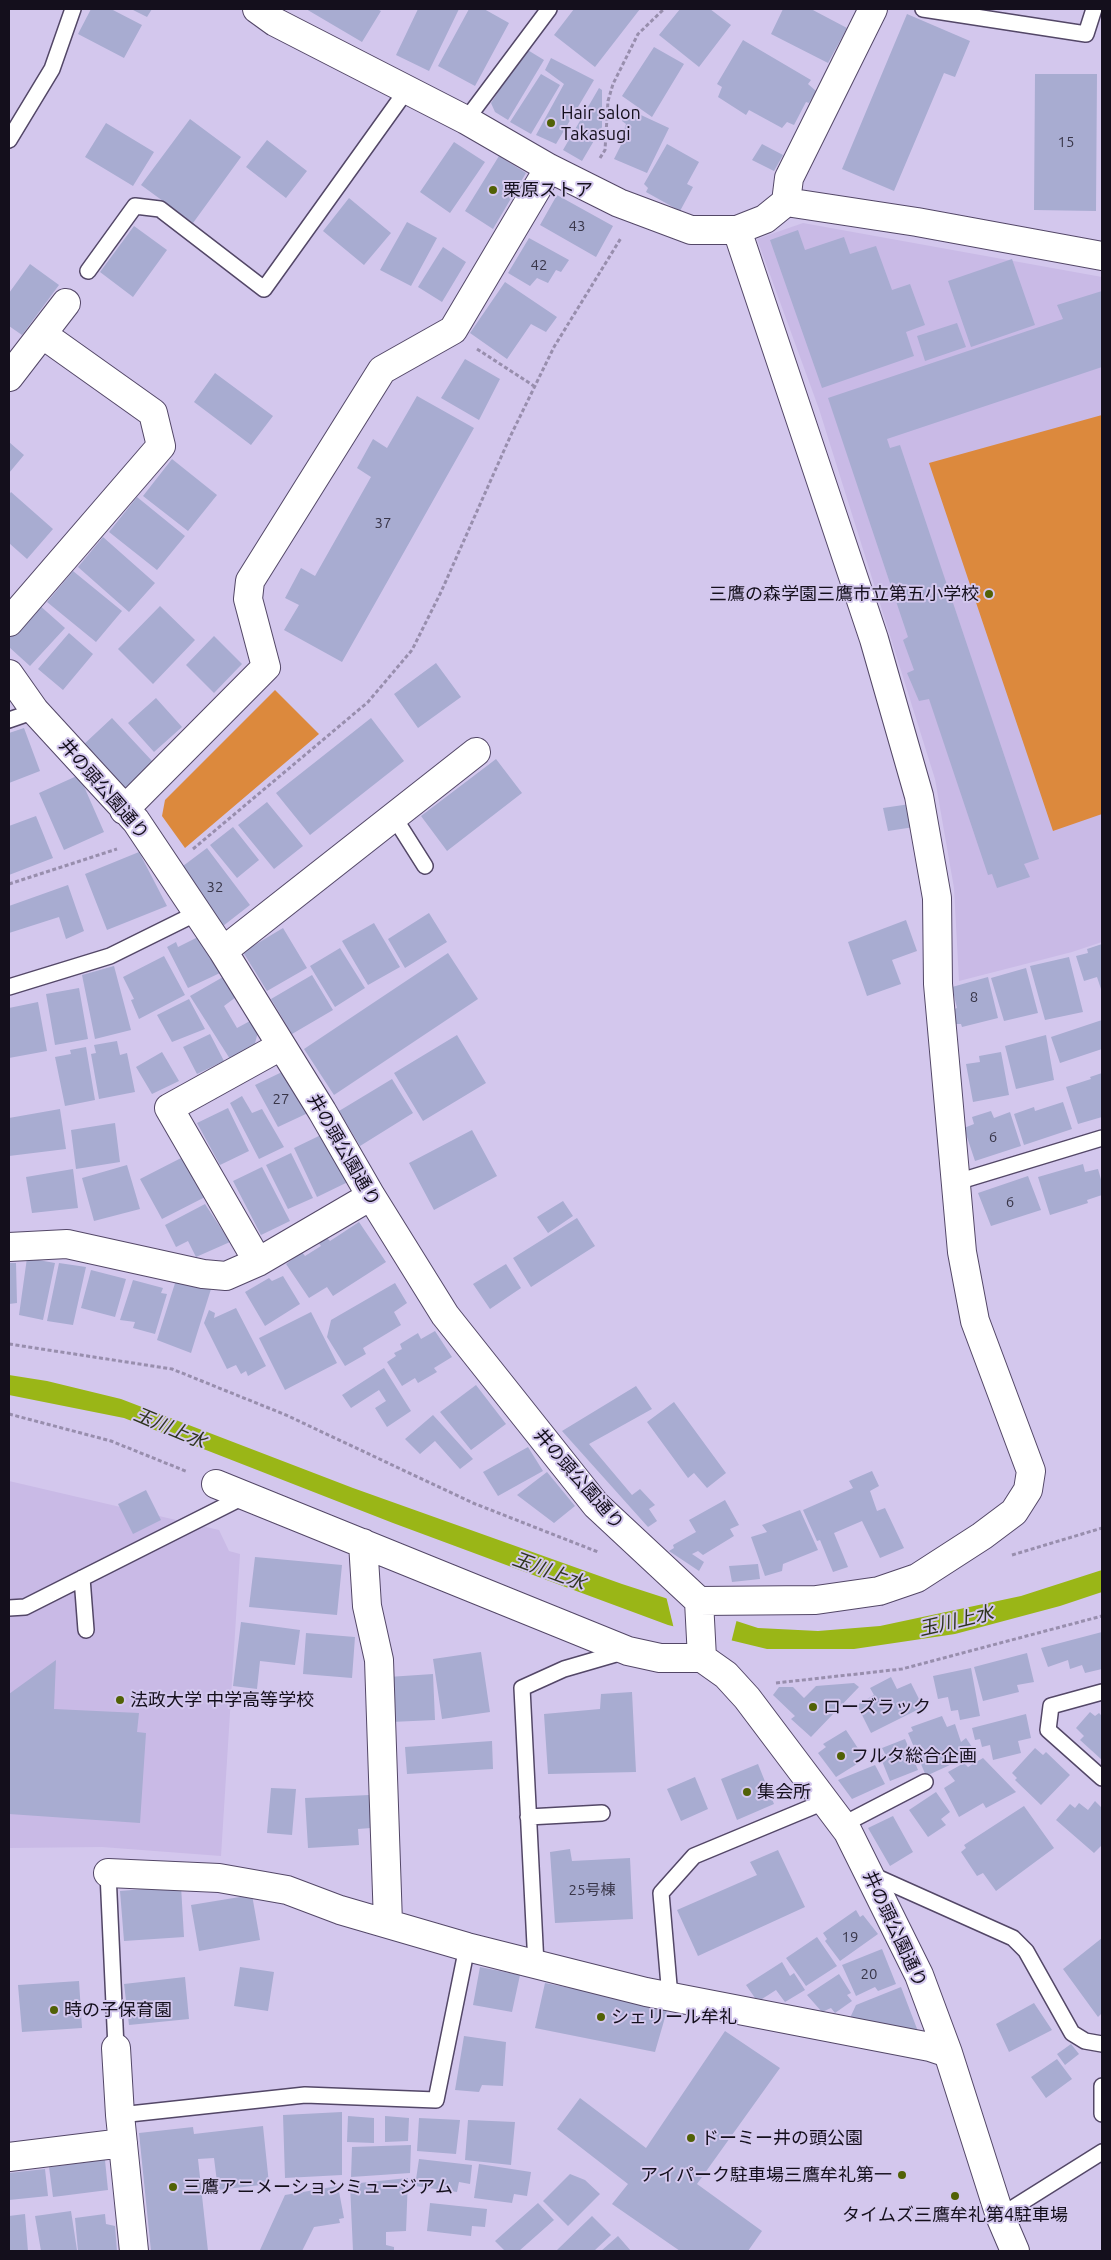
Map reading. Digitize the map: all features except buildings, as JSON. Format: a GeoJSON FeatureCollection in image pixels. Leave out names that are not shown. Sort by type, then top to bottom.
{"type":"FeatureCollection","features":[{"type":"Feature","properties":{"kind":"street"},"geometry":{"type":"LineString","coordinates":[[786,202],[788,178],[873,9]]}},
{"type":"Feature","properties":{"kind":"street"},"geometry":{"type":"LineString","coordinates":[[272,13],[406,91],[466,120],[549,168],[637,212],[691,230],[737,230],[765,218],[786,202],[917,222],[1102,256]]}},
{"type":"Feature","properties":{"kind":"street"},"geometry":{"type":"LineString","coordinates":[[124,810],[266,666],[248,599],[250,581],[382,370],[453,330],[549,168]]}},
{"type":"Feature","properties":{"kind":"street"},"geometry":{"type":"LineString","coordinates":[[216,1484],[628,1651],[660,1658],[702,1653],[700,1604],[816,1600],[880,1591],[916,1578],[982,1536],[1014,1512],[1028,1490],[1031,1471],[975,1321],[962,1252],[938,984],[937,898],[919,796],[874,640],[737,230]]}},
{"type":"Feature","properties":{"kind":"street"},"geometry":{"type":"LineString","coordinates":[[9,377],[66,303]]}},
{"type":"Feature","properties":{"kind":"street"},"geometry":{"type":"LineString","coordinates":[[9,622],[161,446],[153,412],[42,334]]}},
{"type":"Feature","properties":{"kind":"street","name":"井の頭公園通り"},"geometry":{"type":"LineString","coordinates":[[9,674],[35,711],[136,821],[223,951],[322,1111],[370,1196],[445,1315],[482,1364],[596,1504],[700,1604]]}},
{"type":"Feature","properties":{"kind":"street"},"geometry":{"type":"LineString","coordinates":[[223,951],[476,752]]}},
{"type":"Feature","properties":{"kind":"street"},"geometry":{"type":"LineString","coordinates":[[258,1262],[169,1108],[281,1046]]}},
{"type":"Feature","properties":{"kind":"street"},"geometry":{"type":"LineString","coordinates":[[9,1247],[67,1244],[203,1274],[226,1276],[258,1262],[370,1196]]}},
{"type":"Feature","properties":{"kind":"street"},"geometry":{"type":"LineString","coordinates":[[363,1543],[368,1606],[379,1660],[388,1923]]}},
{"type":"Feature","properties":{"kind":"street","name":"井の頭公園通り"},"geometry":{"type":"LineString","coordinates":[[702,1653],[737,1687],[842,1825],[869,1874],[919,1975],[948,2053],[1000,2216],[1015,2251]]}},
{"type":"Feature","properties":{"kind":"street"},"geometry":{"type":"LineString","coordinates":[[108,1873],[219,1878],[287,1890],[340,1910],[536,1965],[670,1997],[930,2047],[948,2053]]}},
{"type":"Feature","properties":{"kind":"street"},"geometry":{"type":"LineString","coordinates":[[116,2048],[120,2115],[134,2251]]}},
{"type":"Feature","properties":{"kind":"street"},"geometry":{"type":"LineString","coordinates":[[9,2157],[123,2143]]}},
{"type":"Feature","properties":{"kind":"lane"},"geometry":{"type":"LineString","coordinates":[[9,140],[52,70],[73,9]]}},
{"type":"Feature","properties":{"kind":"lane"},"geometry":{"type":"LineString","coordinates":[[466,120],[549,9]]}},
{"type":"Feature","properties":{"kind":"lane"},"geometry":{"type":"LineString","coordinates":[[923,9],[1086,34],[1094,9]]}},
{"type":"Feature","properties":{"kind":"lane"},"geometry":{"type":"LineString","coordinates":[[88,271],[135,206],[160,209],[264,289],[406,91]]}},
{"type":"Feature","properties":{"kind":"lane"},"geometry":{"type":"LineString","coordinates":[[9,720],[35,711]]}},
{"type":"Feature","properties":{"kind":"lane"},"geometry":{"type":"LineString","coordinates":[[394,817],[425,866]]}},
{"type":"Feature","properties":{"kind":"lane"},"geometry":{"type":"LineString","coordinates":[[9,988],[110,956],[197,913]]}},
{"type":"Feature","properties":{"kind":"lane"},"geometry":{"type":"LineString","coordinates":[[957,1182],[1102,1138]]}},
{"type":"Feature","properties":{"kind":"lane"},"geometry":{"type":"LineString","coordinates":[[9,1608],[25,1607],[245,1496]]}},
{"type":"Feature","properties":{"kind":"lane"},"geometry":{"type":"LineString","coordinates":[[82,1578],[86,1630]]}},
{"type":"Feature","properties":{"kind":"lane"},"geometry":{"type":"LineString","coordinates":[[536,1965],[522,1688],[564,1669],[628,1651]]}},
{"type":"Feature","properties":{"kind":"lane"},"geometry":{"type":"LineString","coordinates":[[1102,1692],[1051,1706],[1048,1730],[1102,1778]]}},
{"type":"Feature","properties":{"kind":"lane"},"geometry":{"type":"LineString","coordinates":[[842,1825],[925,1782]]}},
{"type":"Feature","properties":{"kind":"lane"},"geometry":{"type":"LineString","coordinates":[[670,1997],[661,1893],[694,1856],[824,1802]]}},
{"type":"Feature","properties":{"kind":"lane"},"geometry":{"type":"LineString","coordinates":[[528,1817],[602,1813]]}},
{"type":"Feature","properties":{"kind":"lane"},"geometry":{"type":"LineString","coordinates":[[108,1873],[116,2048]]}},
{"type":"Feature","properties":{"kind":"lane"},"geometry":{"type":"LineString","coordinates":[[869,1874],[1013,1938],[1026,1951],[1072,2033],[1085,2041],[1102,2044]]}},
{"type":"Feature","properties":{"kind":"lane"},"geometry":{"type":"LineString","coordinates":[[120,2115],[305,2095],[436,2100],[467,1947]]}},
{"type":"Feature","properties":{"kind":"lane"},"geometry":{"type":"LineString","coordinates":[[1102,2086],[1102,2114]]}},
{"type":"Feature","properties":{"kind":"lane"},"geometry":{"type":"LineString","coordinates":[[1000,2216],[1102,2152]]}},
{"type":"Feature","properties":{"kind":"path"},"geometry":{"type":"LineString","coordinates":[[586,185],[605,150],[608,100],[613,84],[638,34],[664,9]]}},
{"type":"Feature","properties":{"kind":"path"},"geometry":{"type":"LineString","coordinates":[[189,853],[368,702],[412,650],[441,592],[534,386],[554,347],[637,212]]}},
{"type":"Feature","properties":{"kind":"path"},"geometry":{"type":"LineString","coordinates":[[471,344],[534,386]]}},
{"type":"Feature","properties":{"kind":"path"},"geometry":{"type":"LineString","coordinates":[[9,884],[134,843],[146,837]]}},
{"type":"Feature","properties":{"kind":"path"},"geometry":{"type":"LineString","coordinates":[[9,1344],[172,1369],[286,1415],[473,1503],[603,1554]]}},
{"type":"Feature","properties":{"kind":"path"},"geometry":{"type":"LineString","coordinates":[[9,1414],[111,1440],[216,1484]]}},
{"type":"Feature","properties":{"kind":"path"},"geometry":{"type":"LineString","coordinates":[[737,1687],[902,1669],[1102,1616]]}},
{"type":"Feature","properties":{"kind":"shaded area","name":"三鷹の森学園三鷹市立第五小学校"},"geometry":{"type":"Polygon","coordinates":[[[803,223],[1102,277],[1102,942],[1072,952],[959,981],[954,888],[935,779],[819,409],[757,239],[803,223]]]}},
{"type":"Feature","properties":{"kind":"shaded area"},"geometry":{"type":"Polygon","coordinates":[[[1102,415],[1102,814],[1053,831],[929,463],[1102,415]]]}},
{"type":"Feature","properties":{"kind":"shaded area"},"geometry":{"type":"Polygon","coordinates":[[[275,690],[319,734],[185,848],[162,816],[165,800],[275,690]]]}},
{"type":"Feature","properties":{"kind":"shaded area","name":"法政大学 中学高等学校"},"geometry":{"type":"Polygon","coordinates":[[[9,1481],[219,1530],[229,1551],[240,1554],[221,1856],[102,1847],[9,1848],[9,1481]]]}},
{"type":"Feature","properties":{"kind":"water","name":"玉川上水"},"geometry":{"type":"Polygon","coordinates":[[[9,1375],[47,1381],[121,1399],[353,1488],[622,1584],[758,1628],[818,1631],[880,1626],[1021,1596],[1102,1570],[1102,1592],[1060,1606],[955,1634],[854,1649],[767,1649],[668,1625],[393,1523],[124,1418],[9,1395],[9,1375]]]}},
{"type":"Feature","properties":{"kind":"pier"},"geometry":{"type":"Polygon","coordinates":[[[666,1596],[737,1619],[731,1643],[674,1629],[666,1596]]]}},
{"type":"Feature","properties":{"kind":"place","name":"Hair salon Takasugi"},"geometry":{"type":"Point","coordinates":[551,123]}},
{"type":"Feature","properties":{"kind":"place","name":"栗原ストア"},"geometry":{"type":"Point","coordinates":[493,190]}},
{"type":"Feature","properties":{"kind":"place","name":"三鷹の森学園三鷹市立第五小学校"},"geometry":{"type":"Point","coordinates":[989,594]}},
{"type":"Feature","properties":{"kind":"place","name":"法政大学 中学高等学校"},"geometry":{"type":"Point","coordinates":[120,1700]}},
{"type":"Feature","properties":{"kind":"place","name":"ローズラック"},"geometry":{"type":"Point","coordinates":[813,1707]}},
{"type":"Feature","properties":{"kind":"place","name":"フルタ総合企画"},"geometry":{"type":"Point","coordinates":[841,1756]}},
{"type":"Feature","properties":{"kind":"place","name":"集会所"},"geometry":{"type":"Point","coordinates":[747,1792]}},
{"type":"Feature","properties":{"kind":"place","name":"時の子保育園"},"geometry":{"type":"Point","coordinates":[54,2010]}},
{"type":"Feature","properties":{"kind":"place","name":"シェリール牟礼"},"geometry":{"type":"Point","coordinates":[601,2017]}},
{"type":"Feature","properties":{"kind":"place","name":"ドーミー井の頭公園"},"geometry":{"type":"Point","coordinates":[691,2138]}},
{"type":"Feature","properties":{"kind":"place","name":"アイパーク駐車場三鷹牟礼第一"},"geometry":{"type":"Point","coordinates":[902,2175]}},
{"type":"Feature","properties":{"kind":"place","name":"三鷹アニメーションミュージアム"},"geometry":{"type":"Point","coordinates":[173,2187]}},
{"type":"Feature","properties":{"kind":"place","name":"タイムズ三鷹牟礼第4駐車場"},"geometry":{"type":"Point","coordinates":[955,2196]}}]}
